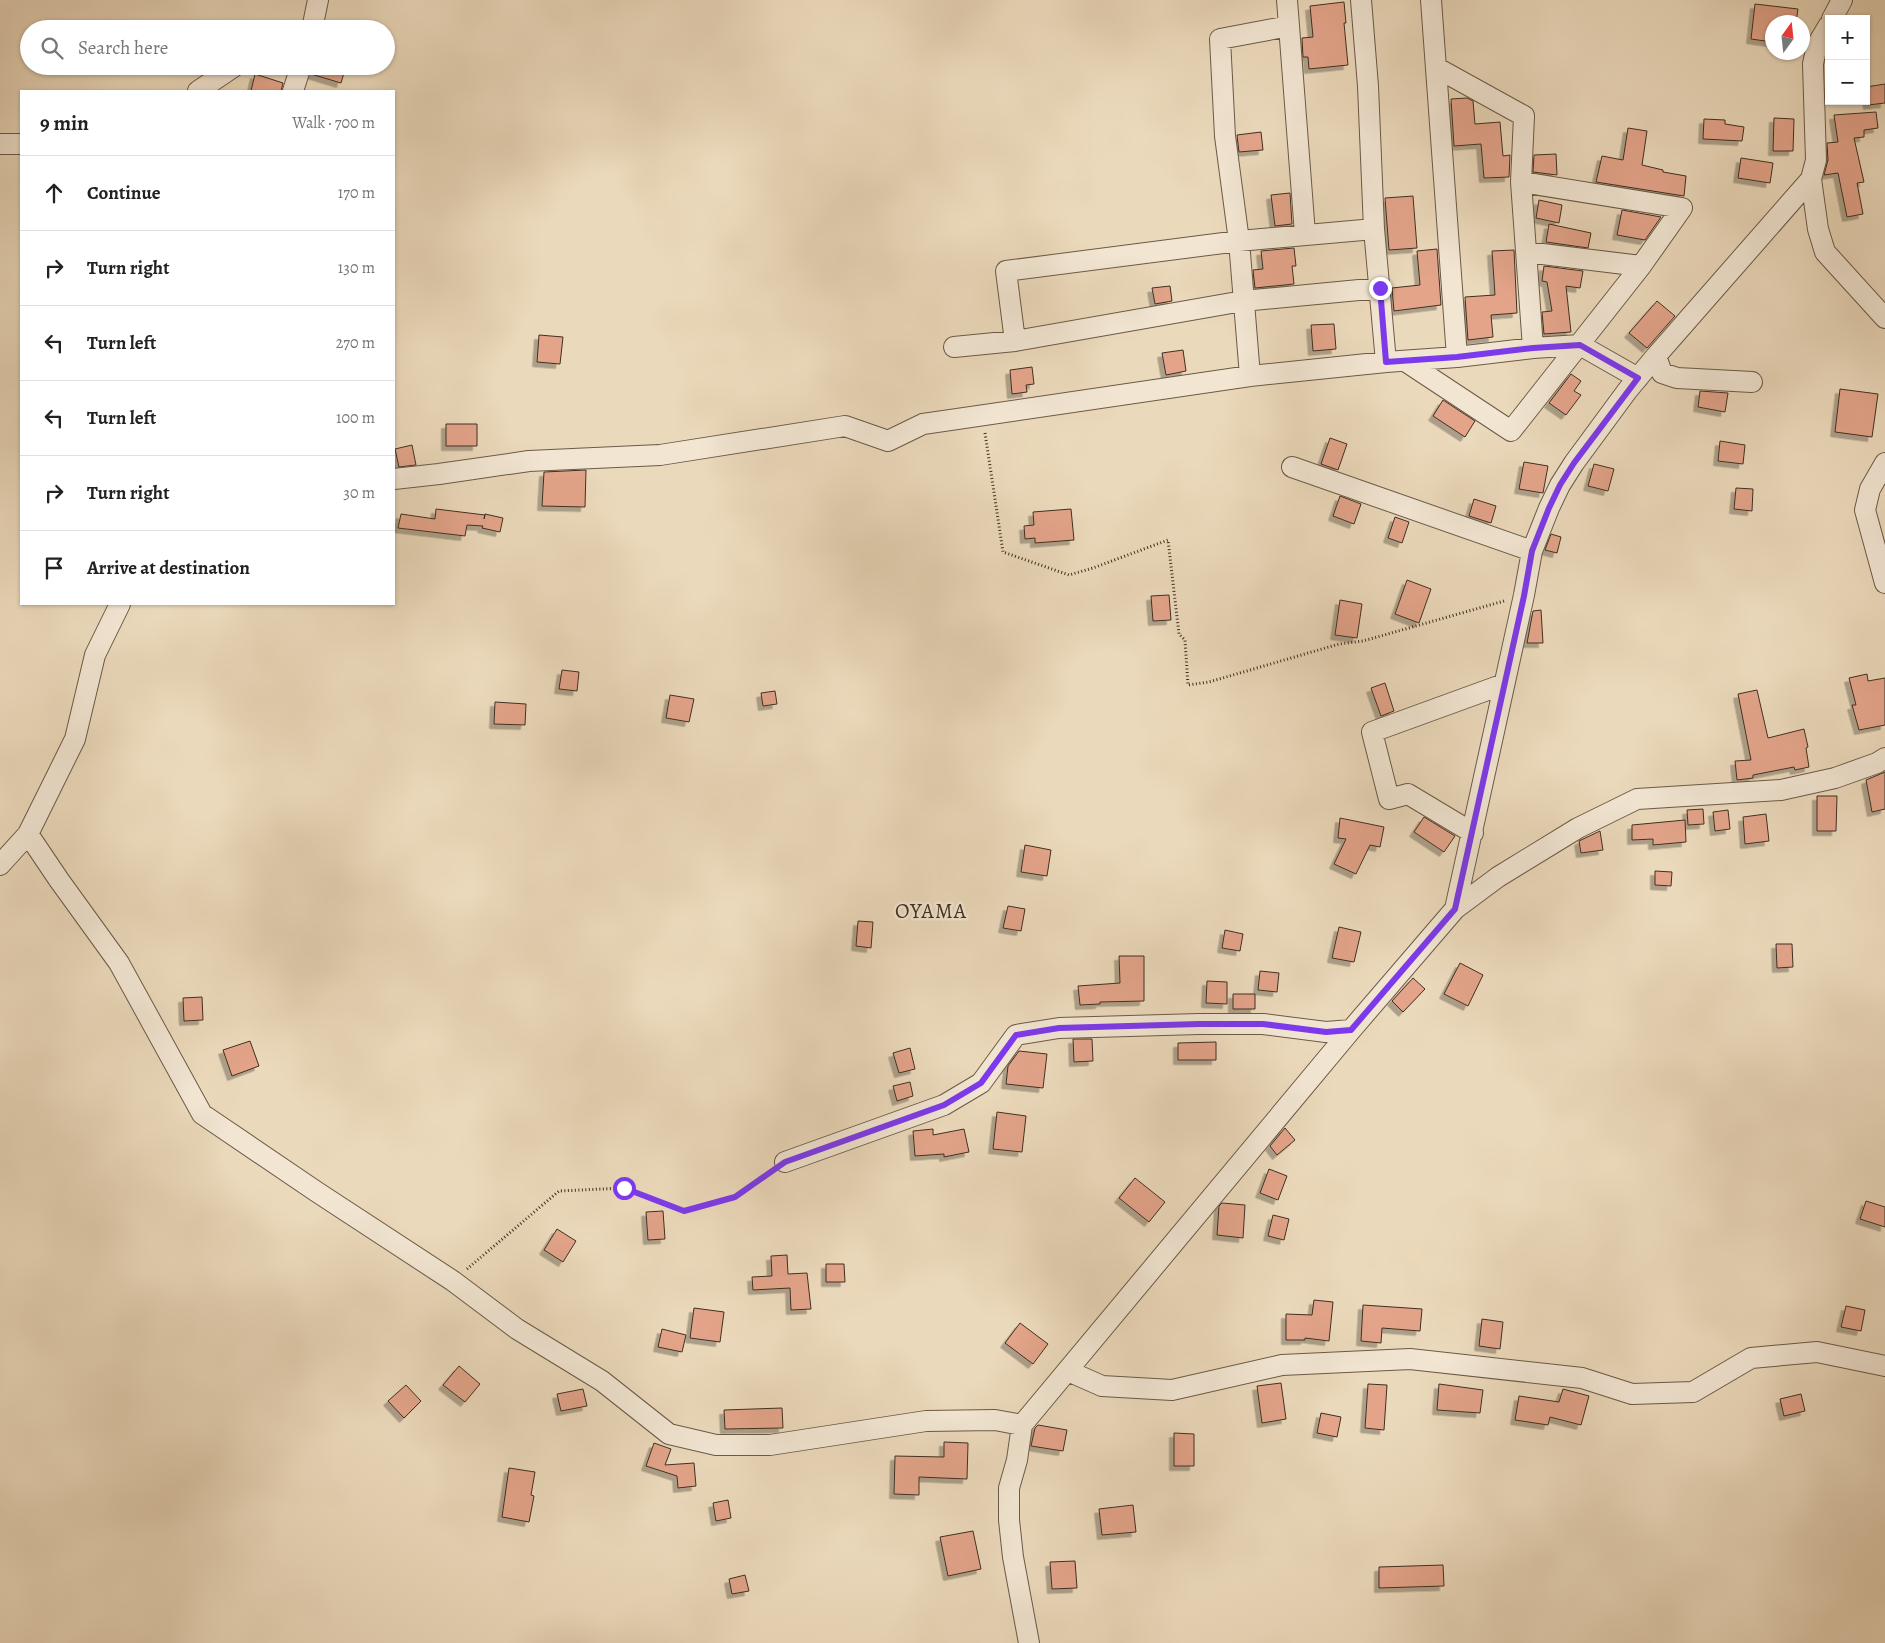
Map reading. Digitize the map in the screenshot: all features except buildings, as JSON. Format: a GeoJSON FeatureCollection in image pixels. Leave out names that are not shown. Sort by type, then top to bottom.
{"type":"FeatureCollection","features":[{"type":"Feature","properties":{"kind":"street"},"geometry":{"type":"LineString","coordinates":[[314,20],[318,0]]}},
{"type":"Feature","properties":{"kind":"street"},"geometry":{"type":"LineString","coordinates":[[1286,0],[1305,234]]}},
{"type":"Feature","properties":{"kind":"street"},"geometry":{"type":"LineString","coordinates":[[1361,0],[1368,86],[1374,229],[1380,288],[1395,361],[1511,431],[1641,266],[1682,208],[1521,182]]}},
{"type":"Feature","properties":{"kind":"street"},"geometry":{"type":"LineString","coordinates":[[1431,0],[1457,357]]}},
{"type":"Feature","properties":{"kind":"street"},"geometry":{"type":"LineString","coordinates":[[1834,15],[1842,0]]}},
{"type":"Feature","properties":{"kind":"street"},"geometry":{"type":"LineString","coordinates":[[1250,376],[1239,241],[1225,136],[1220,39],[1289,26]]}},
{"type":"Feature","properties":{"kind":"street"},"geometry":{"type":"LineString","coordinates":[[1825,32],[1817,45],[1813,64],[1816,160],[1811,180],[1818,230],[1825,252],[1885,318]]}},
{"type":"Feature","properties":{"kind":"street"},"geometry":{"type":"LineString","coordinates":[[1437,68],[1524,116],[1521,182],[1533,348]]}},
{"type":"Feature","properties":{"kind":"street"},"geometry":{"type":"LineString","coordinates":[[199,90],[222,75]]}},
{"type":"Feature","properties":{"kind":"street"},"geometry":{"type":"LineString","coordinates":[[293,90],[299,75]]}},
{"type":"Feature","properties":{"kind":"street"},"geometry":{"type":"LineString","coordinates":[[0,144],[20,144]]}},
{"type":"Feature","properties":{"kind":"street"},"geometry":{"type":"LineString","coordinates":[[1455,909],[1473,834],[1532,551],[1560,485],[1574,463],[1656,356],[1811,180]]}},
{"type":"Feature","properties":{"kind":"street"},"geometry":{"type":"LineString","coordinates":[[1015,341],[1006,271],[1239,241],[1374,229]]}},
{"type":"Feature","properties":{"kind":"street"},"geometry":{"type":"LineString","coordinates":[[1526,252],[1641,266]]}},
{"type":"Feature","properties":{"kind":"street"},"geometry":{"type":"LineString","coordinates":[[954,347],[1015,341],[1243,301],[1380,288]]}},
{"type":"Feature","properties":{"kind":"street"},"geometry":{"type":"LineString","coordinates":[[395,479],[529,461],[660,455],[844,426],[888,441],[923,424],[1250,376],[1533,348],[1580,345],[1638,378]]}},
{"type":"Feature","properties":{"kind":"street"},"geometry":{"type":"LineString","coordinates":[[1656,356],[1662,373],[1677,378],[1752,382]]}},
{"type":"Feature","properties":{"kind":"street"},"geometry":{"type":"LineString","coordinates":[[1885,463],[1870,489],[1865,510],[1885,582]]}},
{"type":"Feature","properties":{"kind":"street"},"geometry":{"type":"LineString","coordinates":[[1292,467],[1532,551]]}},
{"type":"Feature","properties":{"kind":"street"},"geometry":{"type":"LineString","coordinates":[[0,865],[28,834],[75,739],[95,655],[120,605]]}},
{"type":"Feature","properties":{"kind":"street"},"geometry":{"type":"LineString","coordinates":[[1473,834],[1408,794],[1389,799],[1372,732],[1504,684]]}},
{"type":"Feature","properties":{"kind":"street"},"geometry":{"type":"LineString","coordinates":[[1029,1643],[1013,1557],[1009,1520],[1009,1488],[1017,1460],[1022,1425],[1351,1030],[1455,909],[1498,876],[1578,828],[1637,799],[1782,790],[1835,778],[1877,763],[1885,758]]}},
{"type":"Feature","properties":{"kind":"street"},"geometry":{"type":"LineString","coordinates":[[28,834],[119,963],[202,1114],[317,1192],[453,1280],[517,1329],[602,1381],[668,1434],[716,1445],[770,1445],[926,1421],[995,1420],[1022,1425]]}},
{"type":"Feature","properties":{"kind":"street"},"geometry":{"type":"LineString","coordinates":[[785,1162],[944,1105],[981,1083],[1016,1035],[1059,1028],[1199,1024],[1263,1024],[1326,1032],[1351,1030]]}},
{"type":"Feature","properties":{"kind":"street"},"geometry":{"type":"LineString","coordinates":[[1068,1371],[1102,1386],[1172,1390],[1282,1365],[1410,1359],[1582,1378],[1632,1394],[1693,1392],[1751,1358],[1817,1352],[1885,1366]]}},
{"type":"Feature","properties":{"kind":"path"},"geometry":{"type":"LineString","coordinates":[[982,415],[1004,552],[1069,575],[1168,540],[1179,634],[1185,640],[1188,685],[1209,682],[1339,644],[1363,641],[1524,596]]}},
{"type":"Feature","properties":{"kind":"path"},"geometry":{"type":"LineString","coordinates":[[453,1280],[559,1191],[624,1188],[684,1211],[735,1197],[785,1162]]}},
{"type":"Feature","properties":{"kind":"district","name":"OYAMA"},"geometry":{"type":"Point","coordinates":[931,911]}},
{"type":"Feature","properties":{"kind":"route"},"geometry":{"type":"LineString","coordinates":[[624,1188],[684,1211],[735,1197],[785,1162],[944,1105],[981,1083],[1016,1035],[1059,1028],[1199,1024],[1263,1024],[1318,1032],[1351,1030],[1455,909],[1473,834],[1532,551],[1560,485],[1574,463],[1638,378],[1580,345],[1386,362],[1380,288]]}}]}
